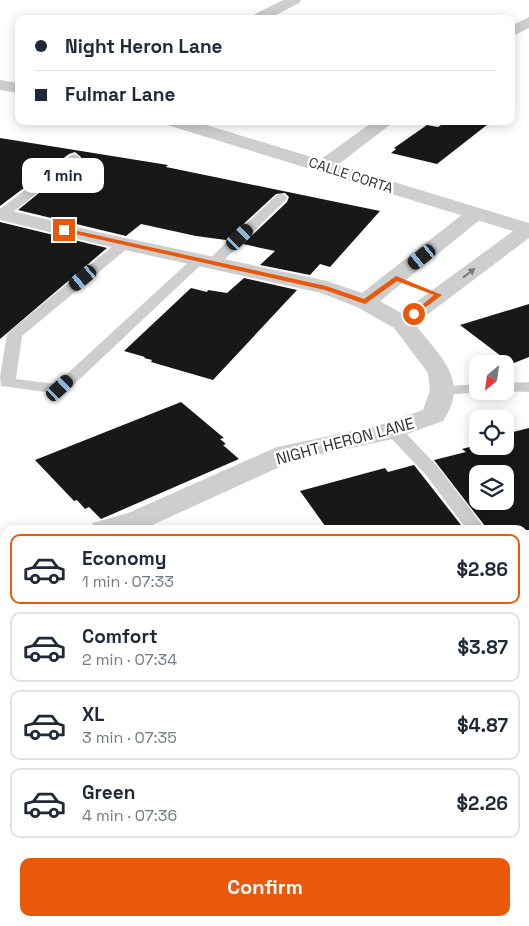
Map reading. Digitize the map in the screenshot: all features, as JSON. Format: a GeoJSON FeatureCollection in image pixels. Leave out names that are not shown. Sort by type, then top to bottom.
{"type":"FeatureCollection","features":[{"type":"Feature","properties":{"kind":"street"},"geometry":{"type":"LineString","coordinates":[[264,15],[294,0]]}},
{"type":"Feature","properties":{"kind":"street"},"geometry":{"type":"LineString","coordinates":[[515,30],[529,20]]}},
{"type":"Feature","properties":{"kind":"street"},"geometry":{"type":"LineString","coordinates":[[0,85],[15,87]]}},
{"type":"Feature","properties":{"kind":"street","name":"CALLE CORTA"},"geometry":{"type":"LineString","coordinates":[[186,125],[528,230]]}},
{"type":"Feature","properties":{"kind":"street"},"geometry":{"type":"LineString","coordinates":[[324,166],[380,125]]}},
{"type":"Feature","properties":{"kind":"street"},"geometry":{"type":"LineString","coordinates":[[1,214],[124,244],[326,288],[365,302],[402,324],[440,373],[443,390]]}},
{"type":"Feature","properties":{"kind":"street"},"geometry":{"type":"LineString","coordinates":[[365,302],[475,214]]}},
{"type":"Feature","properties":{"kind":"street"},"geometry":{"type":"LineString","coordinates":[[402,324],[528,230]]}},
{"type":"Feature","properties":{"kind":"street"},"geometry":{"type":"LineString","coordinates":[[396,278],[439,295]]}},
{"type":"Feature","properties":{"kind":"street","name":"NIGHT HERON LANE"},"geometry":{"type":"LineString","coordinates":[[120,525],[138,520],[287,453],[393,430],[434,415],[443,390]]}},
{"type":"Feature","properties":{"kind":"lane"},"geometry":{"type":"LineString","coordinates":[[1,214],[74,158]]}},
{"type":"Feature","properties":{"kind":"lane"},"geometry":{"type":"LineString","coordinates":[[124,244],[15,334],[7,383],[60,388],[281,198]]}},
{"type":"Feature","properties":{"kind":"lane"},"geometry":{"type":"LineString","coordinates":[[514,388],[529,387]]}},
{"type":"Feature","properties":{"kind":"lane"},"geometry":{"type":"LineString","coordinates":[[443,390],[469,389]]}},
{"type":"Feature","properties":{"kind":"lane"},"geometry":{"type":"LineString","coordinates":[[393,430],[432,472],[473,525]]}},
{"type":"Feature","properties":{"kind":"building"},"geometry":{"type":"Polygon","coordinates":[[[427,125],[438,127],[441,125],[487,125],[437,164],[391,153],[396,149],[394,148],[427,125]]]}},
{"type":"Feature","properties":{"kind":"building"},"geometry":{"type":"Polygon","coordinates":[[[0,138],[168,165],[166,167],[380,211],[330,267],[320,264],[310,275],[260,265],[275,251],[243,244],[287,202],[289,197],[285,193],[276,194],[226,240],[196,236],[141,224],[126,236],[18,210],[81,159],[75,152],[69,154],[0,206],[0,138]]]}},
{"type":"Feature","properties":{"kind":"building"},"geometry":{"type":"Polygon","coordinates":[[[0,222],[107,248],[0,339],[0,222]]]}},
{"type":"Feature","properties":{"kind":"building"},"geometry":{"type":"Polygon","coordinates":[[[244,278],[297,290],[213,380],[151,362],[152,360],[145,357],[124,351],[191,288],[207,292],[208,290],[227,293],[244,278]]]}},
{"type":"Feature","properties":{"kind":"building"},"geometry":{"type":"Polygon","coordinates":[[[529,304],[529,357],[514,363],[514,355],[500,355],[460,325],[529,304]]]}},
{"type":"Feature","properties":{"kind":"building"},"geometry":{"type":"Polygon","coordinates":[[[181,402],[224,438],[220,439],[226,444],[223,445],[239,459],[101,519],[89,507],[85,509],[77,500],[74,501],[35,460],[181,402]]]}},
{"type":"Feature","properties":{"kind":"building"},"geometry":{"type":"Polygon","coordinates":[[[529,428],[529,525],[484,525],[473,510],[514,510],[514,465],[469,465],[469,505],[434,460],[466,452],[462,449],[469,447],[469,455],[514,455],[514,432],[529,428]]]}},
{"type":"Feature","properties":{"kind":"building"},"geometry":{"type":"Polygon","coordinates":[[[414,465],[461,525],[324,525],[300,491],[385,468],[388,472],[414,465]]]}},
{"type":"Feature","properties":{"kind":"route"},"geometry":{"type":"LineString","coordinates":[[64,230],[326,288],[365,302],[396,278],[439,295],[414,314]]}}]}
